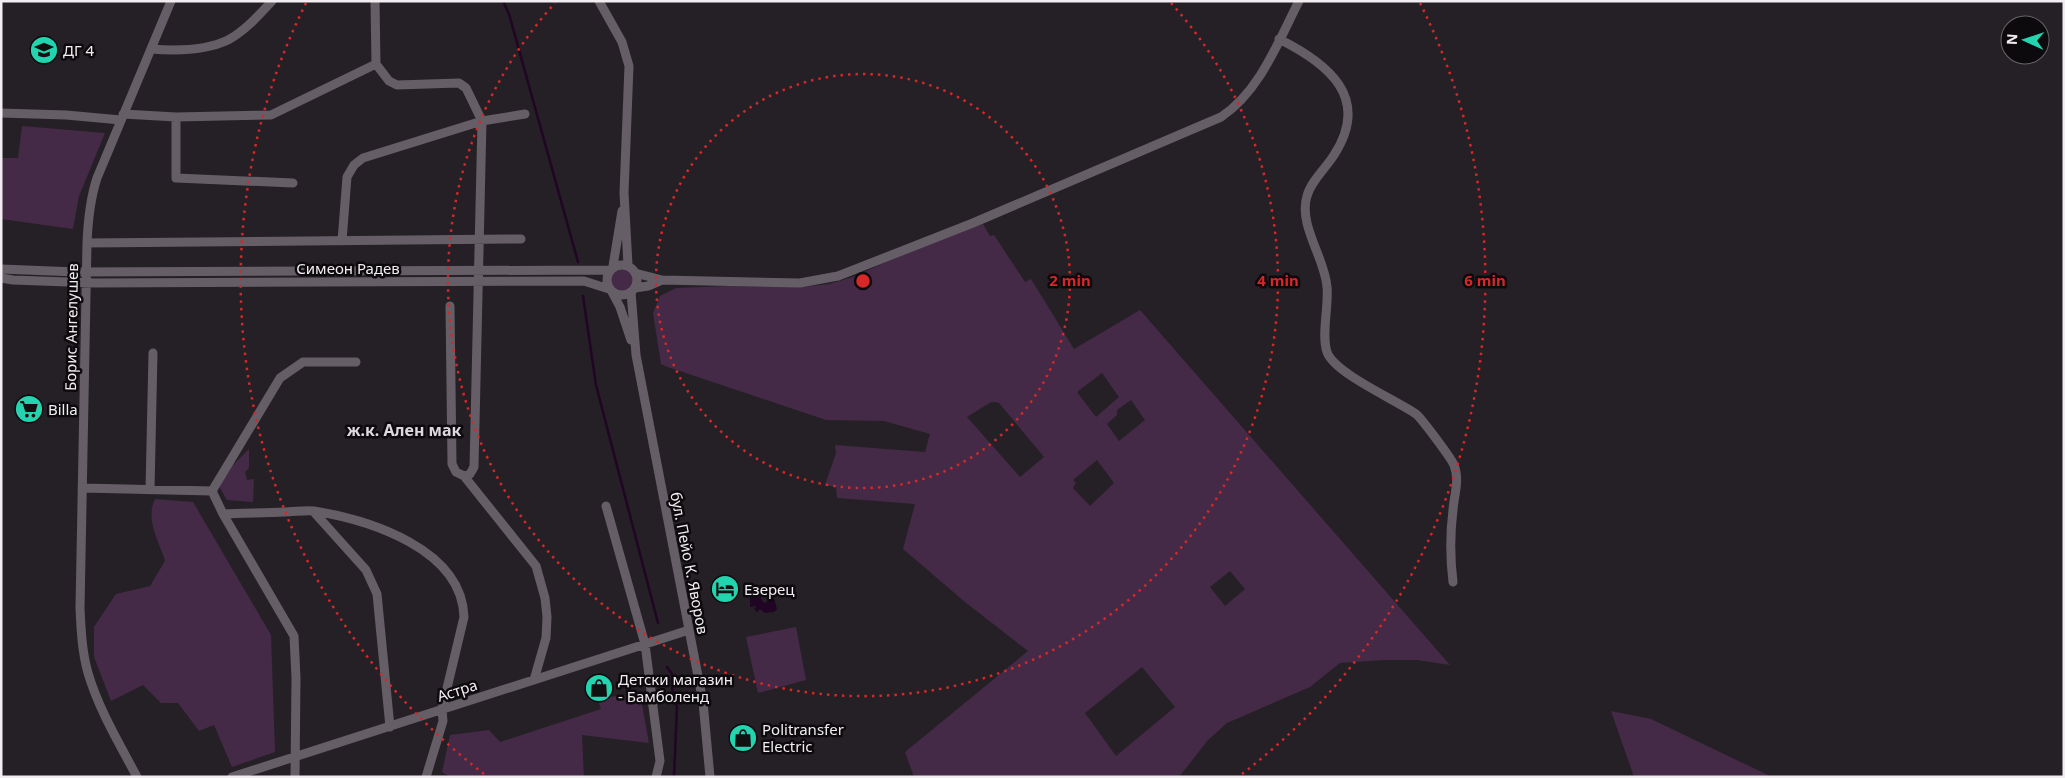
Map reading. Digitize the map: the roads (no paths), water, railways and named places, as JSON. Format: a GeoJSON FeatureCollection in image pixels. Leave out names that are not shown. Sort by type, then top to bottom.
{"type":"FeatureCollection","features":[{"type":"Feature","properties":{"kind":"street","name":"Борис Ангелушев"},"geometry":{"type":"LineString","coordinates":[[137,777],[104,714],[86,663],[82,642],[80,608],[87,243],[92,194],[171,1]]}},
{"type":"Feature","properties":{"kind":"street"},"geometry":{"type":"LineString","coordinates":[[151,49],[175,50],[200,47],[228,40],[252,22],[272,1]]}},
{"type":"Feature","properties":{"kind":"street"},"geometry":{"type":"LineString","coordinates":[[375,1],[376,64],[389,81],[397,85],[459,83],[466,88],[482,121],[474,467],[470,474],[464,476]]}},
{"type":"Feature","properties":{"kind":"street"},"geometry":{"type":"LineString","coordinates":[[599,1],[627,53],[624,193],[628,265]]}},
{"type":"Feature","properties":{"kind":"street"},"geometry":{"type":"LineString","coordinates":[[611,268],[618,264],[628,265],[636,273],[662,280],[800,283],[838,276],[914,246],[1220,117],[1243,100],[1260,74],[1299,1]]}},
{"type":"Feature","properties":{"kind":"street"},"geometry":{"type":"LineString","coordinates":[[1279,39],[1325,68],[1341,86],[1347,102],[1348,127],[1334,154],[1307,195],[1305,216],[1327,286],[1326,352],[1337,366],[1418,415],[1454,464],[1458,480],[1453,510],[1450,558],[1453,582]]}},
{"type":"Feature","properties":{"kind":"street"},"geometry":{"type":"LineString","coordinates":[[1,113],[122,117],[271,116],[376,64]]}},
{"type":"Feature","properties":{"kind":"street"},"geometry":{"type":"LineString","coordinates":[[342,241],[347,177],[354,165],[363,158],[482,121],[525,114]]}},
{"type":"Feature","properties":{"kind":"street"},"geometry":{"type":"LineString","coordinates":[[176,117],[176,178],[293,183]]}},
{"type":"Feature","properties":{"kind":"street"},"geometry":{"type":"LineString","coordinates":[[624,193],[611,268],[606,279],[610,290],[623,295],[662,280]]}},
{"type":"Feature","properties":{"kind":"street"},"geometry":{"type":"LineString","coordinates":[[87,243],[521,239]]}},
{"type":"Feature","properties":{"kind":"street","name":"Симеон Радев"},"geometry":{"type":"LineString","coordinates":[[1,269],[86,272],[478,271],[611,268]]}},
{"type":"Feature","properties":{"kind":"street"},"geometry":{"type":"LineString","coordinates":[[633,290],[637,283],[636,273]]}},
{"type":"Feature","properties":{"kind":"street","name":"Симеон Радев"},"geometry":{"type":"LineString","coordinates":[[1,278],[86,283],[584,281],[610,290]]}},
{"type":"Feature","properties":{"kind":"street","name":"бул. Пейо К. Яворов"},"geometry":{"type":"LineString","coordinates":[[610,290],[620,306],[636,355],[704,710],[710,777]]}},
{"type":"Feature","properties":{"kind":"street","name":"бул. Пейо К. Яворов"},"geometry":{"type":"LineString","coordinates":[[633,290],[636,355]]}},
{"type":"Feature","properties":{"kind":"street"},"geometry":{"type":"LineString","coordinates":[[450,306],[452,464],[456,472],[464,476],[536,566],[545,598],[547,617],[546,638],[534,680]]}},
{"type":"Feature","properties":{"kind":"street"},"geometry":{"type":"LineString","coordinates":[[150,490],[153,353]]}},
{"type":"Feature","properties":{"kind":"street"},"geometry":{"type":"LineString","coordinates":[[212,491],[280,378],[303,362],[356,362]]}},
{"type":"Feature","properties":{"kind":"street"},"geometry":{"type":"LineString","coordinates":[[82,488],[212,491]]}},
{"type":"Feature","properties":{"kind":"street"},"geometry":{"type":"LineString","coordinates":[[212,491],[223,514],[294,636],[295,777]]}},
{"type":"Feature","properties":{"kind":"street"},"geometry":{"type":"LineString","coordinates":[[606,506],[644,644],[660,761],[656,777]]}},
{"type":"Feature","properties":{"kind":"street"},"geometry":{"type":"LineString","coordinates":[[223,514],[313,511],[368,524],[413,544],[439,563],[450,576],[460,592],[464,604],[464,617],[442,710],[443,721],[426,777]]}},
{"type":"Feature","properties":{"kind":"street"},"geometry":{"type":"LineString","coordinates":[[313,511],[366,570],[377,594],[390,727]]}},
{"type":"Feature","properties":{"kind":"street","name":"Астра"},"geometry":{"type":"LineString","coordinates":[[232,777],[689,630]]}},
{"type":"Feature","properties":{"kind":"waterway"},"geometry":{"type":"LineString","coordinates":[[503,1],[509,14],[578,262]]}},
{"type":"Feature","properties":{"kind":"waterway"},"geometry":{"type":"LineString","coordinates":[[583,296],[596,385],[658,623]]}},
{"type":"Feature","properties":{"kind":"waterway"},"geometry":{"type":"LineString","coordinates":[[667,667],[672,674],[672,688],[677,707],[674,777]]}},
{"type":"Feature","properties":{"kind":"place","name":"ДГ 4"},"geometry":{"type":"Point","coordinates":[44,50]}},
{"type":"Feature","properties":{"kind":"place","name":"Billa"},"geometry":{"type":"Point","coordinates":[29,409]}},
{"type":"Feature","properties":{"kind":"place","name":"Езерец"},"geometry":{"type":"Point","coordinates":[725,589]}},
{"type":"Feature","properties":{"kind":"place","name":"Детски магазин - Бамболенд"},"geometry":{"type":"Point","coordinates":[599,688]}},
{"type":"Feature","properties":{"kind":"place","name":"Politransfer Electric"},"geometry":{"type":"Point","coordinates":[743,738]}},
{"type":"Feature","properties":{"kind":"district","name":"ж.к. Ален мак"},"geometry":{"type":"Point","coordinates":[404,430]}}]}
